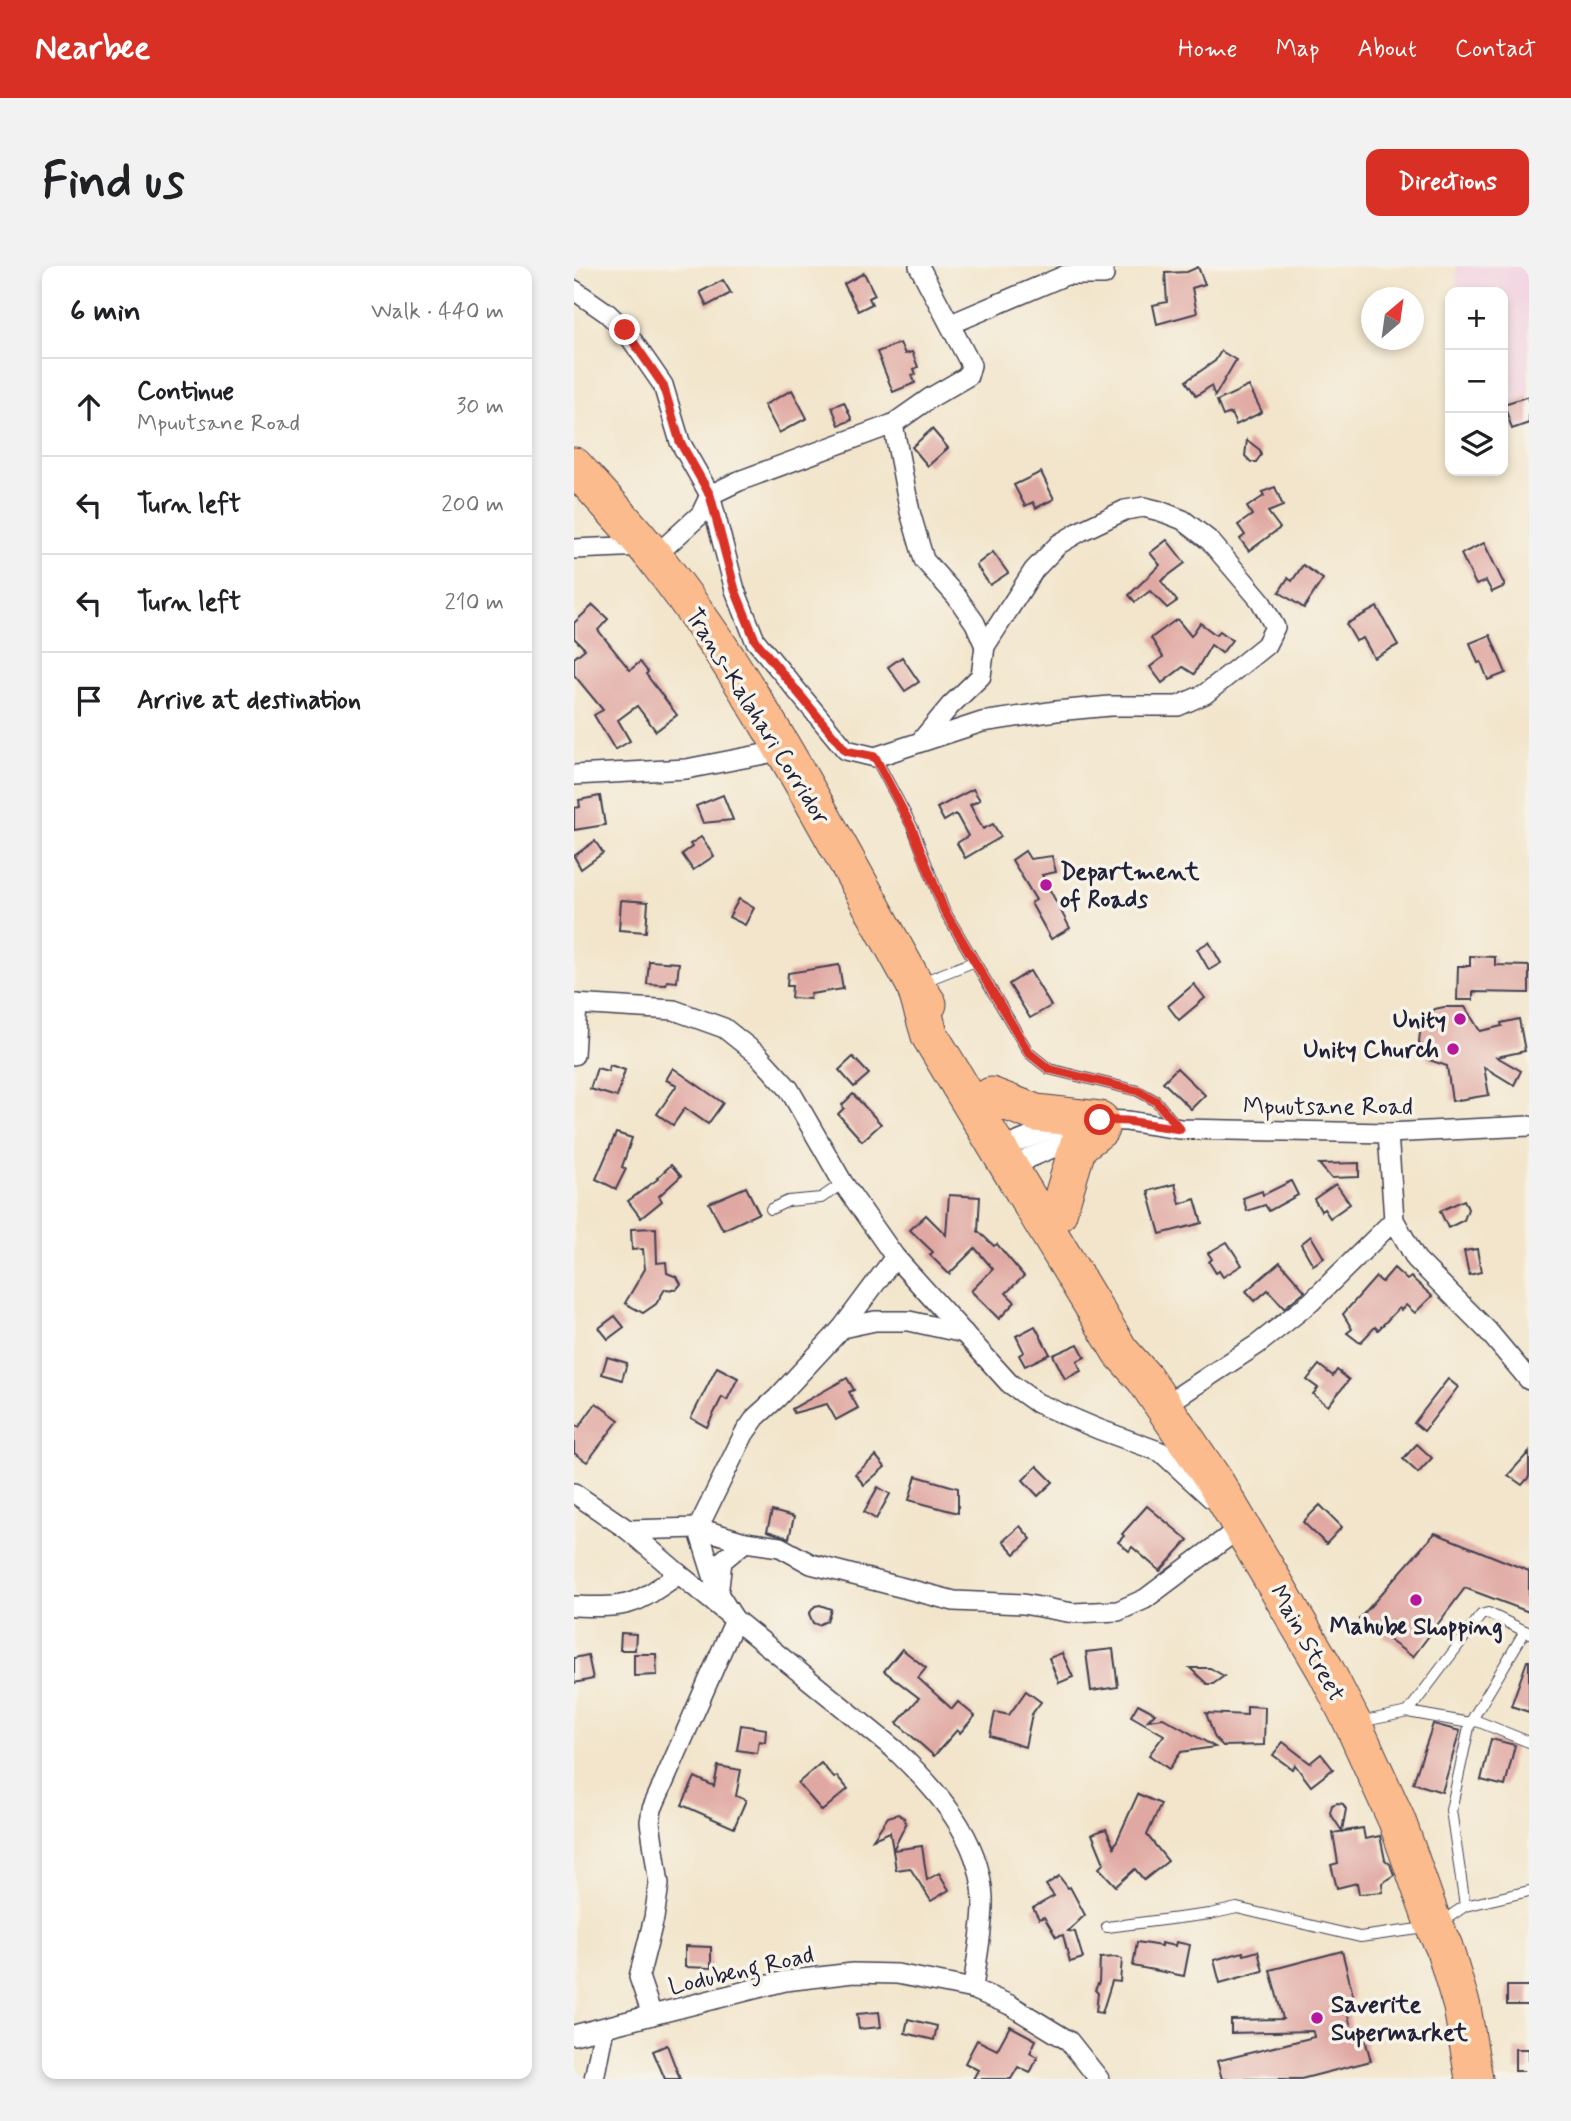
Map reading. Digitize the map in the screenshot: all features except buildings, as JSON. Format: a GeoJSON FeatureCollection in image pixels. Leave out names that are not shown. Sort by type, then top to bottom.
{"type":"FeatureCollection","features":[{"type":"Feature","properties":{"kind":"highway","name":"Trans-Kalahari Corridor"},"geometry":{"type":"LineString","coordinates":[[574,466],[650,551],[694,611],[785,750],[915,985],[991,1096],[1014,1155]]}},
{"type":"Feature","properties":{"kind":"highway","name":"Trans-Kalahari Corridor"},"geometry":{"type":"LineString","coordinates":[[915,985],[930,1036],[1014,1155]]}},
{"type":"Feature","properties":{"kind":"highway"},"geometry":{"type":"LineString","coordinates":[[991,1096],[1036,1113],[1109,1123]]}},
{"type":"Feature","properties":{"kind":"highway"},"geometry":{"type":"LineString","coordinates":[[1058,1213],[1078,1146],[1109,1123]]}},
{"type":"Feature","properties":{"kind":"highway","name":"Main Street"},"geometry":{"type":"LineString","coordinates":[[1014,1155],[1058,1213],[1133,1343],[1154,1393]]}},
{"type":"Feature","properties":{"kind":"highway","name":"Main Street"},"geometry":{"type":"LineString","coordinates":[[1014,1155],[1120,1351],[1154,1393],[1215,1482],[1325,1669],[1353,1724],[1397,1821],[1439,1937],[1462,2007],[1474,2079]]}},
{"type":"Feature","properties":{"kind":"highway","name":"Main Street"},"geometry":{"type":"LineString","coordinates":[[1439,1937],[1447,2016],[1458,2079]]}},
{"type":"Feature","properties":{"kind":"street"},"geometry":{"type":"LineString","coordinates":[[574,550],[650,551],[701,514],[710,495],[739,481],[893,424],[968,376],[971,365],[919,266]]}},
{"type":"Feature","properties":{"kind":"street"},"geometry":{"type":"LineString","coordinates":[[951,324],[1066,275],[1104,275],[1103,266]]}},
{"type":"Feature","properties":{"kind":"street"},"geometry":{"type":"LineString","coordinates":[[574,289],[625,330],[663,385],[680,442],[710,495],[735,590],[755,640],[846,751],[875,757],[982,722],[1056,711],[1110,706],[1178,706],[1205,694],[1266,645],[1275,627],[1260,600],[1210,541],[1183,520],[1144,507],[1125,510],[1059,544],[1034,570],[985,646],[981,676],[950,706],[920,742]]}},
{"type":"Feature","properties":{"kind":"street"},"geometry":{"type":"LineString","coordinates":[[893,424],[910,512],[924,560],[957,597],[975,623],[985,646]]}},
{"type":"Feature","properties":{"kind":"street"},"geometry":{"type":"LineString","coordinates":[[574,775],[686,769],[785,750]]}},
{"type":"Feature","properties":{"kind":"street"},"geometry":{"type":"LineString","coordinates":[[574,1055],[576,1004],[674,1010],[724,1028],[758,1055],[789,1089],[843,1183],[895,1257],[1009,1383],[1049,1408],[1161,1452],[1241,1527],[1145,1599],[1118,1611],[1073,1613],[1023,1604],[954,1601],[811,1564],[780,1547],[745,1542],[698,1528],[628,1530]]}},
{"type":"Feature","properties":{"kind":"street","name":"Mpuutsane Road"},"geometry":{"type":"LineString","coordinates":[[1014,1155],[1069,1139],[1109,1123],[1180,1129],[1388,1133],[1529,1126]]}},
{"type":"Feature","properties":{"kind":"street"},"geometry":{"type":"LineString","coordinates":[[1388,1133],[1394,1220],[1416,1259],[1488,1331],[1529,1380]]}},
{"type":"Feature","properties":{"kind":"street"},"geometry":{"type":"LineString","coordinates":[[1154,1393],[1258,1344],[1311,1302],[1394,1220]]}},
{"type":"Feature","properties":{"kind":"street"},"geometry":{"type":"LineString","coordinates":[[735,1620],[719,1595],[698,1528],[744,1434],[756,1417],[842,1328],[895,1257]]}},
{"type":"Feature","properties":{"kind":"street"},"geometry":{"type":"LineString","coordinates":[[842,1328],[875,1321],[909,1321],[964,1333]]}},
{"type":"Feature","properties":{"kind":"street"},"geometry":{"type":"LineString","coordinates":[[574,1493],[628,1530],[894,1749],[920,1774],[956,1820],[981,1875],[983,1901],[973,1989]]}},
{"type":"Feature","properties":{"kind":"street"},"geometry":{"type":"LineString","coordinates":[[719,1595],[722,1561],[745,1542]]}},
{"type":"Feature","properties":{"kind":"street"},"geometry":{"type":"LineString","coordinates":[[574,1606],[610,1608],[628,1605],[642,1600],[679,1574]]}},
{"type":"Feature","properties":{"kind":"street"},"geometry":{"type":"LineString","coordinates":[[652,2015],[639,1976],[654,1918],[659,1884],[650,1822],[652,1809],[735,1620]]}},
{"type":"Feature","properties":{"kind":"street","name":"Lodubeng Road"},"geometry":{"type":"LineString","coordinates":[[574,2035],[785,1981],[853,1973],[897,1974],[973,1989],[1020,2010],[1069,2042],[1099,2079]]}},
{"type":"Feature","properties":{"kind":"street"},"geometry":{"type":"LineString","coordinates":[[594,2079],[604,2028]]}},
{"type":"Feature","properties":{"kind":"lane"},"geometry":{"type":"LineString","coordinates":[[875,757],[912,828],[944,910],[1029,1053],[1049,1069],[1138,1091],[1156,1101],[1180,1129]]}},
{"type":"Feature","properties":{"kind":"lane"},"geometry":{"type":"LineString","coordinates":[[915,985],[973,962]]}},
{"type":"Feature","properties":{"kind":"lane"},"geometry":{"type":"LineString","coordinates":[[771,1209],[788,1201],[821,1198],[843,1183]]}},
{"type":"Feature","properties":{"kind":"lane"},"geometry":{"type":"LineString","coordinates":[[1409,1712],[1481,1615],[1488,1613],[1527,1632],[1471,1723],[1451,1810],[1465,1906]]}},
{"type":"Feature","properties":{"kind":"lane"},"geometry":{"type":"LineString","coordinates":[[1353,1724],[1409,1712],[1471,1723],[1477,1721],[1529,1742]]}},
{"type":"Feature","properties":{"kind":"lane"},"geometry":{"type":"LineString","coordinates":[[1107,1927],[1237,1908],[1360,1937],[1439,1937],[1465,1906],[1529,1891]]}},
{"type":"Feature","properties":{"kind":"shaded area"},"geometry":{"type":"Polygon","coordinates":[[[1457,266],[1529,266],[1529,428],[1508,432],[1508,287],[1456,287],[1457,266]]]}},
{"type":"Feature","properties":{"kind":"place","name":"Department of Roads"},"geometry":{"type":"Point","coordinates":[1046,885]}},
{"type":"Feature","properties":{"kind":"place","name":"Unity"},"geometry":{"type":"Point","coordinates":[1460,1019]}},
{"type":"Feature","properties":{"kind":"place","name":"Unity Church"},"geometry":{"type":"Point","coordinates":[1453,1049]}},
{"type":"Feature","properties":{"kind":"place","name":"Mahube Shopping"},"geometry":{"type":"Point","coordinates":[1416,1600]}},
{"type":"Feature","properties":{"kind":"place","name":"Saverite Supermarket"},"geometry":{"type":"Point","coordinates":[1317,2018]}},
{"type":"Feature","properties":{"kind":"route"},"geometry":{"type":"LineString","coordinates":[[625,330],[663,385],[680,442],[710,495],[735,590],[755,640],[846,751],[875,757],[912,828],[944,910],[1029,1053],[1049,1069],[1138,1091],[1156,1101],[1180,1129],[1100,1120]]}}]}
